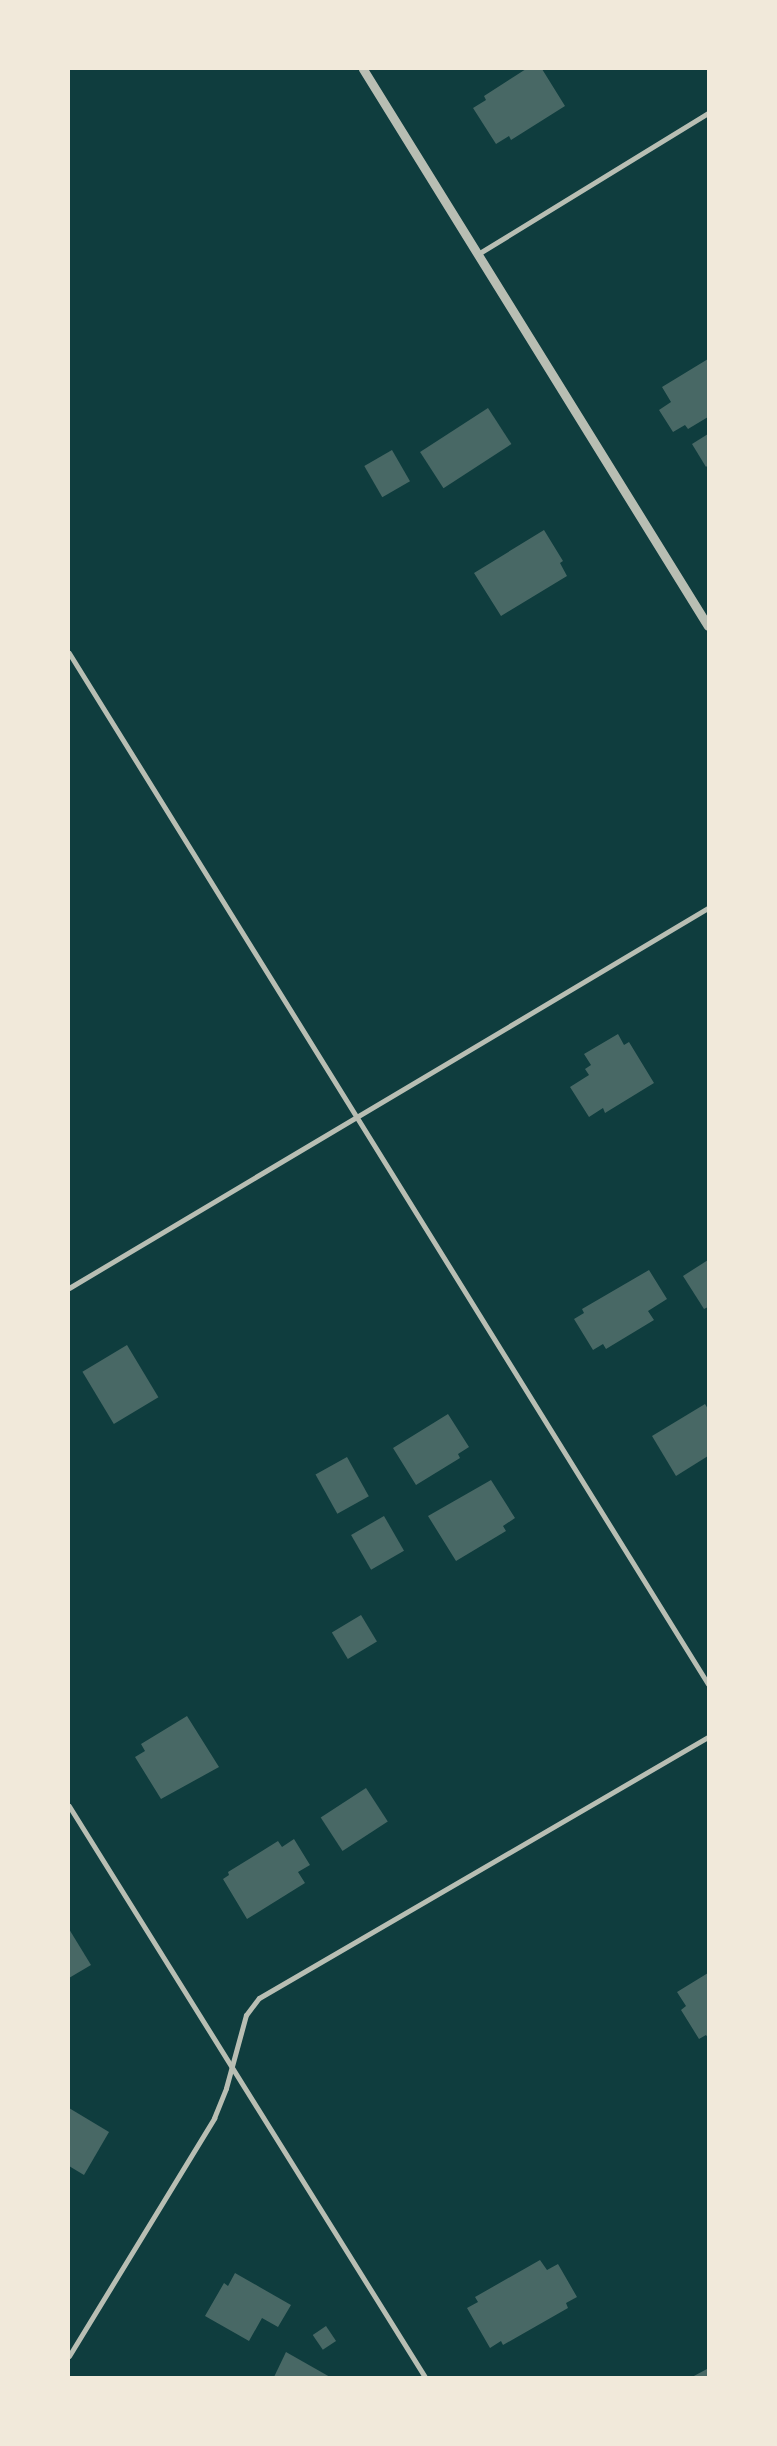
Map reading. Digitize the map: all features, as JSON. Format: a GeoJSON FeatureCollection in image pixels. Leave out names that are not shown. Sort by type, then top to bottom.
{"type":"FeatureCollection","features":[{"type":"Feature","properties":{"kind":"street"},"geometry":{"type":"LineString","coordinates":[[363,69],[708,626]]}},
{"type":"Feature","properties":{"kind":"street"},"geometry":{"type":"LineString","coordinates":[[478,254],[708,113]]}},
{"type":"Feature","properties":{"kind":"street"},"geometry":{"type":"LineString","coordinates":[[69,653],[708,1684]]}},
{"type":"Feature","properties":{"kind":"street"},"geometry":{"type":"LineString","coordinates":[[69,1288],[708,908]]}},
{"type":"Feature","properties":{"kind":"street"},"geometry":{"type":"LineString","coordinates":[[69,2356],[214,2118],[232,2067],[246,2015],[267,1992],[708,1737]]}},
{"type":"Feature","properties":{"kind":"street"},"geometry":{"type":"LineString","coordinates":[[69,1806],[425,2377]]}},
{"type":"Feature","properties":{"kind":"building"},"geometry":{"type":"Polygon","coordinates":[[[526,69],[542,69],[565,106],[511,140],[509,136],[496,144],[473,108],[486,100],[484,96],[526,69]]]}},
{"type":"Feature","properties":{"kind":"building"},"geometry":{"type":"Polygon","coordinates":[[[708,359],[708,417],[688,429],[685,425],[673,432],[659,410],[671,402],[662,387],[708,359]]]}},
{"type":"Feature","properties":{"kind":"building"},"geometry":{"type":"Polygon","coordinates":[[[488,408],[511,444],[443,488],[420,452],[488,408]]]}},
{"type":"Feature","properties":{"kind":"building"},"geometry":{"type":"Polygon","coordinates":[[[708,434],[708,465],[706,467],[692,444],[708,434]]]}},
{"type":"Feature","properties":{"kind":"building"},"geometry":{"type":"Polygon","coordinates":[[[392,450],[410,481],[382,497],[364,466],[392,450]]]}},
{"type":"Feature","properties":{"kind":"building"},"geometry":{"type":"Polygon","coordinates":[[[544,530],[563,561],[560,563],[567,576],[501,616],[474,573],[544,530]]]}},
{"type":"Feature","properties":{"kind":"building"},"geometry":{"type":"Polygon","coordinates":[[[618,1034],[624,1045],[629,1042],[654,1083],[605,1113],[603,1108],[589,1117],[570,1087],[589,1075],[585,1069],[591,1065],[584,1054],[618,1034]]]}},
{"type":"Feature","properties":{"kind":"building"},"geometry":{"type":"Polygon","coordinates":[[[708,1260],[708,1307],[704,1309],[683,1276],[708,1260]]]}},
{"type":"Feature","properties":{"kind":"building"},"geometry":{"type":"Polygon","coordinates":[[[649,1270],[667,1299],[648,1311],[654,1320],[606,1349],[603,1344],[593,1350],[574,1319],[584,1313],[582,1309],[649,1270]]]}},
{"type":"Feature","properties":{"kind":"building"},"geometry":{"type":"Polygon","coordinates":[[[127,1345],[158,1397],[114,1424],[82,1372],[127,1345]]]}},
{"type":"Feature","properties":{"kind":"building"},"geometry":{"type":"Polygon","coordinates":[[[705,1404],[708,1409],[708,1456],[676,1476],[652,1436],[705,1404]]]}},
{"type":"Feature","properties":{"kind":"building"},"geometry":{"type":"Polygon","coordinates":[[[448,1414],[469,1447],[458,1454],[460,1458],[416,1485],[393,1448],[448,1414]]]}},
{"type":"Feature","properties":{"kind":"building"},"geometry":{"type":"Polygon","coordinates":[[[347,1457],[369,1496],[337,1514],[316,1474],[347,1457]]]}},
{"type":"Feature","properties":{"kind":"building"},"geometry":{"type":"Polygon","coordinates":[[[491,1480],[515,1518],[503,1526],[506,1531],[456,1561],[428,1516],[491,1480]]]}},
{"type":"Feature","properties":{"kind":"building"},"geometry":{"type":"Polygon","coordinates":[[[384,1516],[404,1551],[371,1570],[351,1535],[384,1516]]]}},
{"type":"Feature","properties":{"kind":"building"},"geometry":{"type":"Polygon","coordinates":[[[361,1615],[377,1642],[348,1659],[332,1633],[361,1615]]]}},
{"type":"Feature","properties":{"kind":"building"},"geometry":{"type":"Polygon","coordinates":[[[187,1716],[219,1767],[161,1799],[135,1757],[145,1751],[141,1744],[187,1716]]]}},
{"type":"Feature","properties":{"kind":"building"},"geometry":{"type":"Polygon","coordinates":[[[366,1788],[388,1822],[342,1851],[321,1817],[366,1788]]]}},
{"type":"Feature","properties":{"kind":"building"},"geometry":{"type":"Polygon","coordinates":[[[294,1839],[310,1865],[298,1872],[305,1883],[247,1919],[223,1879],[229,1875],[228,1872],[278,1841],[282,1847],[294,1839]]]}},
{"type":"Feature","properties":{"kind":"building"},"geometry":{"type":"Polygon","coordinates":[[[69,1929],[91,1965],[69,1978],[69,1929]]]}},
{"type":"Feature","properties":{"kind":"building"},"geometry":{"type":"Polygon","coordinates":[[[708,1973],[708,2038],[706,2035],[699,2039],[681,2010],[686,2006],[677,1992],[708,1973]]]}},
{"type":"Feature","properties":{"kind":"building"},"geometry":{"type":"Polygon","coordinates":[[[69,2108],[109,2132],[84,2175],[69,2166],[69,2108]]]}},
{"type":"Feature","properties":{"kind":"building"},"geometry":{"type":"Polygon","coordinates":[[[540,2260],[547,2270],[558,2264],[577,2297],[566,2303],[568,2308],[503,2345],[501,2341],[490,2348],[467,2308],[478,2302],[475,2297],[540,2260]]]}},
{"type":"Feature","properties":{"kind":"building"},"geometry":{"type":"Polygon","coordinates":[[[235,2273],[291,2305],[278,2327],[262,2318],[249,2341],[205,2316],[224,2283],[228,2286],[235,2273]]]}},
{"type":"Feature","properties":{"kind":"building"},"geometry":{"type":"Polygon","coordinates":[[[326,2326],[336,2341],[323,2350],[313,2335],[326,2326]]]}},
{"type":"Feature","properties":{"kind":"building"},"geometry":{"type":"Polygon","coordinates":[[[286,2352],[330,2377],[274,2377],[286,2352]]]}},
{"type":"Feature","properties":{"kind":"building"},"geometry":{"type":"Polygon","coordinates":[[[707,2369],[708,2377],[692,2377],[707,2369]]]}}]}
